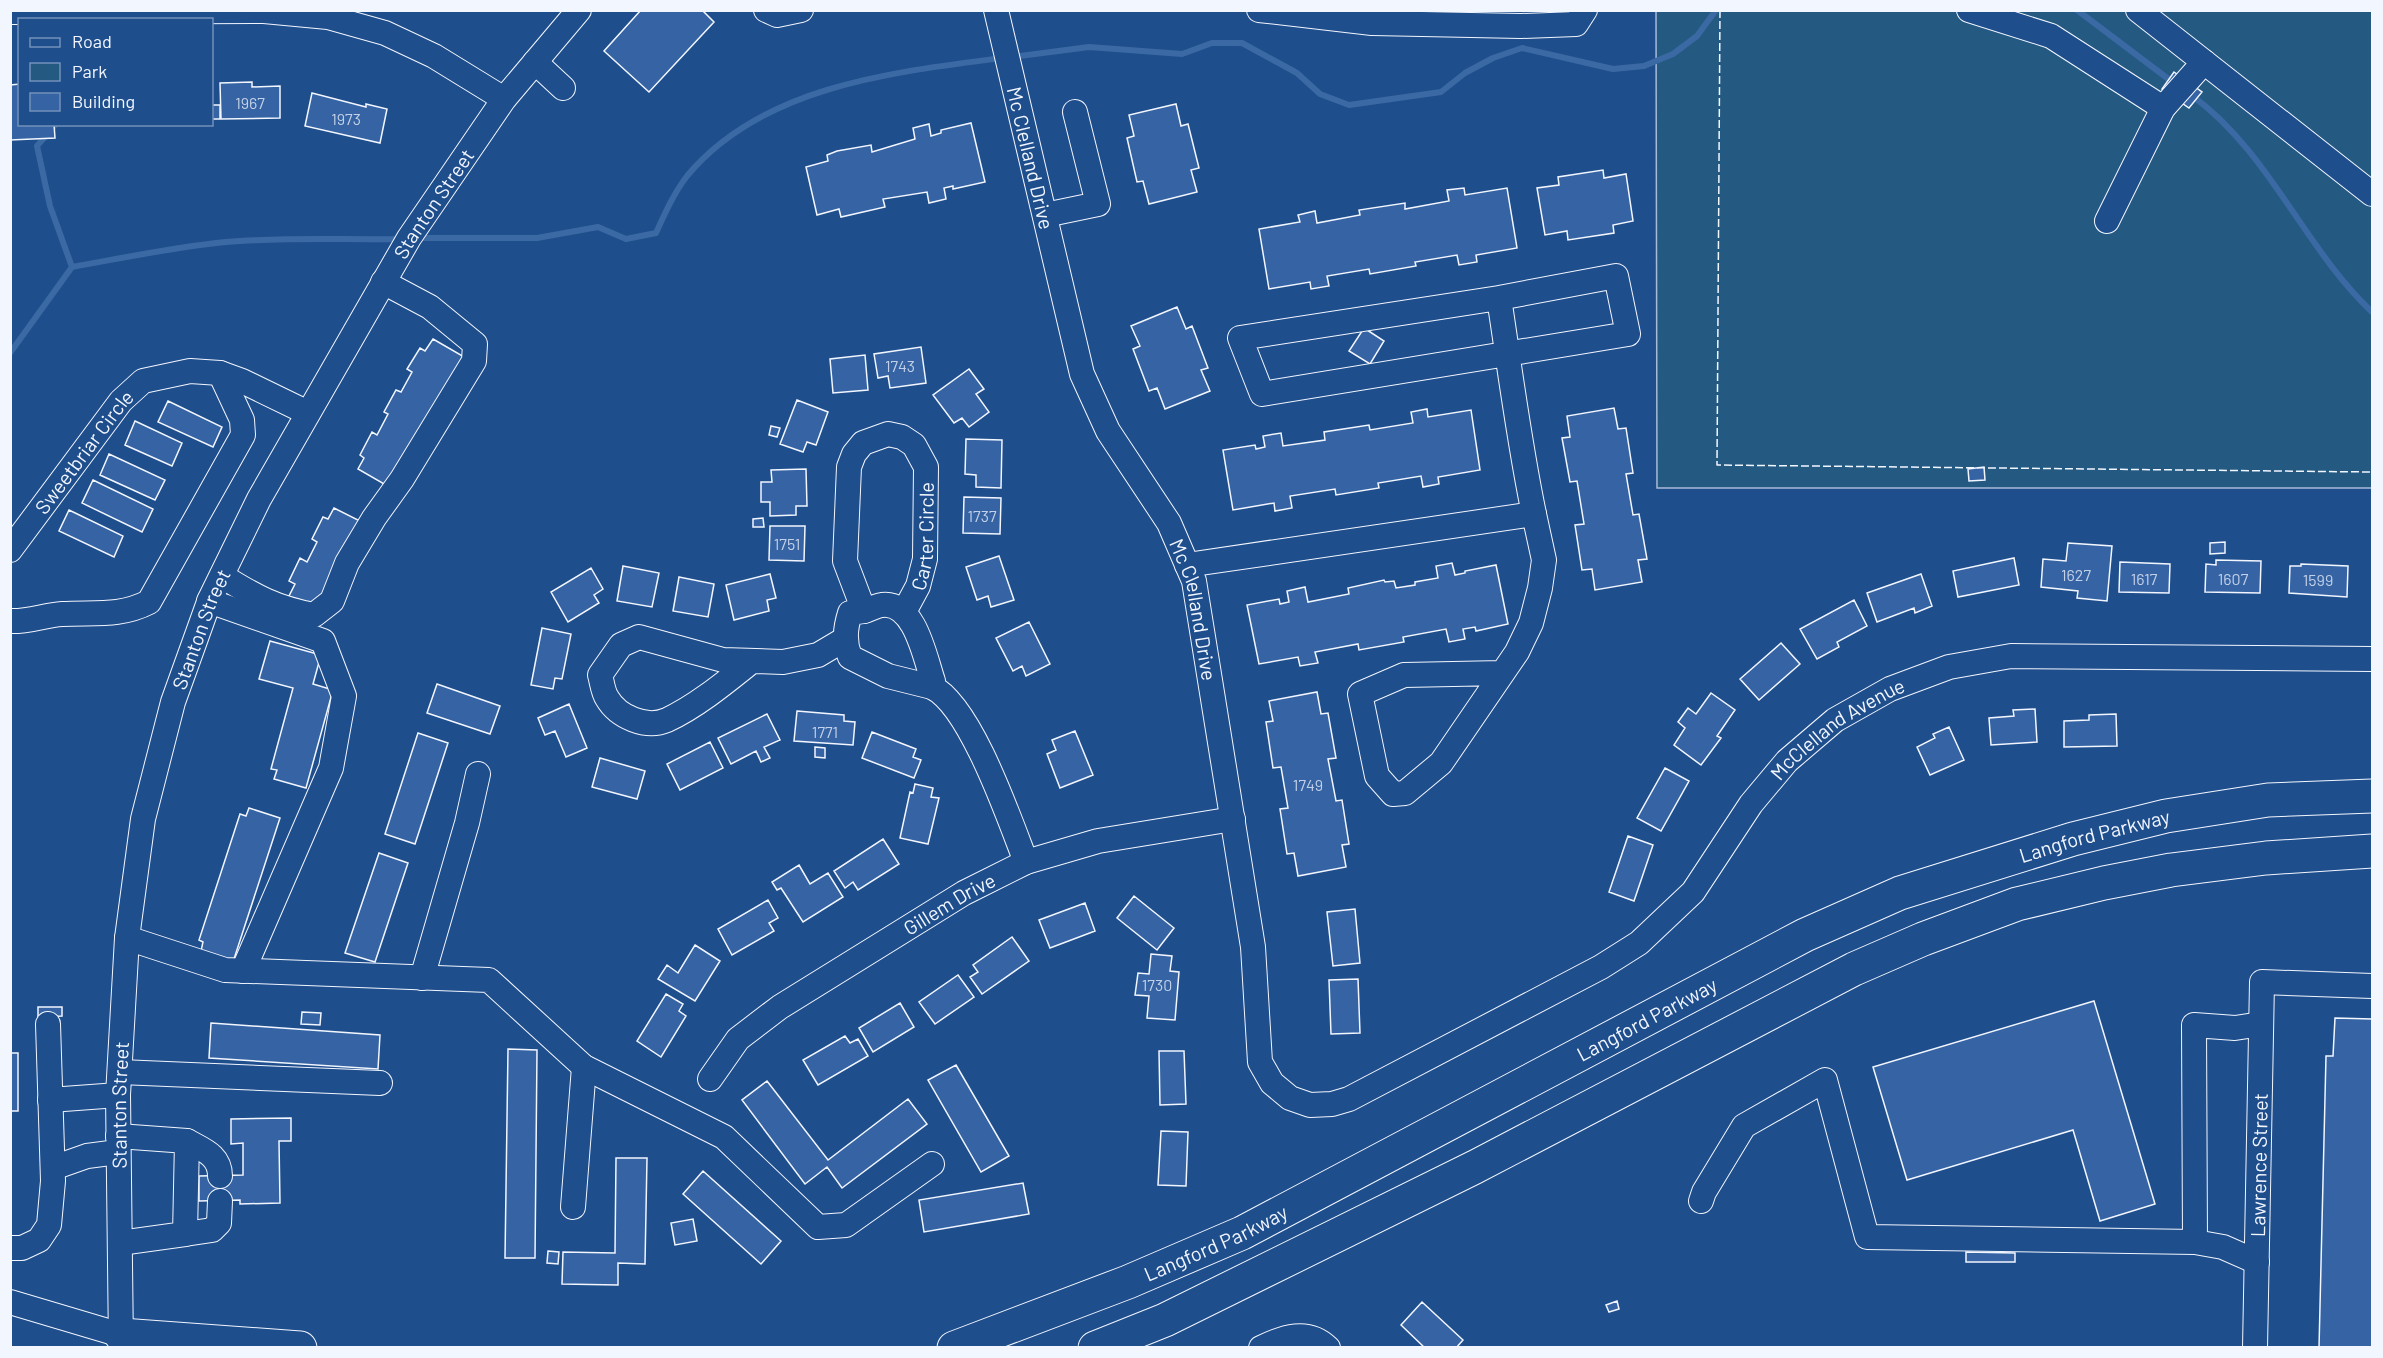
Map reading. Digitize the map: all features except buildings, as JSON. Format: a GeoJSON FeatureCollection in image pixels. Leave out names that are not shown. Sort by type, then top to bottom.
{"type":"FeatureCollection","features":[{"type":"Feature","properties":{"kind":"highway","name":"Langford Parkway"},"geometry":{"type":"LineString","coordinates":[[954,1347],[1128,1282],[1242,1233],[1805,935],[1900,893],[2073,839],[2166,816],[2268,800],[2373,796]]}},
{"type":"Feature","properties":{"kind":"highway"},"geometry":{"type":"LineString","coordinates":[[1116,1347],[1165,1320],[1475,1167],[1833,979],[1923,939],[2017,904],[2104,883],[2171,870],[2266,858],[2373,851]]}},
{"type":"Feature","properties":{"kind":"highway"},"geometry":{"type":"LineString","coordinates":[[1095,1347],[1165,1320]]}},
{"type":"Feature","properties":{"kind":"highway"},"geometry":{"type":"LineString","coordinates":[[121,1341],[300,1347]]}},
{"type":"Feature","properties":{"kind":"street","name":"Stanton Street"},"geometry":{"type":"LineString","coordinates":[[121,1341],[118,1144],[127,938],[143,819],[172,702],[209,601],[259,499],[383,282],[409,238],[504,99],[579,10]]}},
{"type":"Feature","properties":{"kind":"street"},"geometry":{"type":"LineString","coordinates":[[766,10],[777,15],[801,10]]}},
{"type":"Feature","properties":{"kind":"street","name":"Mc Clelland Drive"},"geometry":{"type":"LineString","coordinates":[[996,10],[1082,374],[1108,431],[1169,522],[1194,581],[1253,947],[1260,1062],[1272,1083],[1290,1098],[1310,1105],[1332,1104],[1349,1099],[1411,1066]]}},
{"type":"Feature","properties":{"kind":"street"},"geometry":{"type":"LineString","coordinates":[[1259,10],[1372,23],[1521,26],[1576,24],[1585,10]]}},
{"type":"Feature","properties":{"kind":"street"},"geometry":{"type":"LineString","coordinates":[[1969,10],[2051,36],[2168,104]]}},
{"type":"Feature","properties":{"kind":"street"},"geometry":{"type":"LineString","coordinates":[[2138,10],[2197,70],[2373,194]]}},
{"type":"Feature","properties":{"kind":"street"},"geometry":{"type":"LineString","coordinates":[[10,12],[264,11],[328,17],[386,33],[434,56],[504,99]]}},
{"type":"Feature","properties":{"kind":"street"},"geometry":{"type":"LineString","coordinates":[[535,62],[563,88]]}},
{"type":"Feature","properties":{"kind":"street"},"geometry":{"type":"LineString","coordinates":[[2107,221],[2168,104],[2197,70]]}},
{"type":"Feature","properties":{"kind":"street"},"geometry":{"type":"LineString","coordinates":[[1045,215],[1098,204],[1074,112]]}},
{"type":"Feature","properties":{"kind":"street"},"geometry":{"type":"LineString","coordinates":[[1616,276],[1628,334],[1262,394],[1240,338],[1499,298],[1616,276]]}},
{"type":"Feature","properties":{"kind":"street"},"geometry":{"type":"LineString","coordinates":[[222,576],[253,595],[287,610],[315,615],[332,601],[346,562],[402,479],[474,361],[476,344],[430,307],[383,282]]}},
{"type":"Feature","properties":{"kind":"street"},"geometry":{"type":"LineString","coordinates":[[1499,298],[1523,461],[1544,560],[1540,588],[1531,623],[1516,652],[1502,673],[1441,763],[1405,793],[1393,794],[1377,776],[1360,694],[1404,675],[1502,673]]}},
{"type":"Feature","properties":{"kind":"street","name":"Sweetbriar Circle"},"geometry":{"type":"LineString","coordinates":[[10,550],[121,401],[143,381],[190,371],[220,373],[242,381],[308,413]]}},
{"type":"Feature","properties":{"kind":"street"},"geometry":{"type":"LineString","coordinates":[[10,621],[61,614],[112,614],[134,610],[149,602],[243,435],[242,420],[220,373]]}},
{"type":"Feature","properties":{"kind":"street","name":"Carter Circle"},"geometry":{"type":"LineString","coordinates":[[904,612],[918,586],[925,560],[926,467],[914,445],[902,437],[888,435],[863,443],[854,454],[849,467],[845,561],[864,610],[884,604],[904,612],[914,626],[933,681],[932,687]]}},
{"type":"Feature","properties":{"kind":"street"},"geometry":{"type":"LineString","coordinates":[[1187,565],[1534,514]]}},
{"type":"Feature","properties":{"kind":"street"},"geometry":{"type":"LineString","coordinates":[[209,601],[322,641],[344,696],[331,768],[243,971]]}},
{"type":"Feature","properties":{"kind":"street"},"geometry":{"type":"LineString","coordinates":[[864,610],[850,613],[845,627],[845,639],[850,657],[888,676],[938,690],[958,712],[978,744],[1026,862]]}},
{"type":"Feature","properties":{"kind":"street"},"geometry":{"type":"LineString","coordinates":[[752,661],[712,692],[666,720],[645,724],[620,713],[606,697],[600,675],[621,645],[639,637],[723,660],[783,662],[818,655],[845,639]]}},
{"type":"Feature","properties":{"kind":"street","name":"McClelland Avenue"},"geometry":{"type":"LineString","coordinates":[[1411,1066],[1601,967],[1639,943],[1693,892],[1750,804],[1787,761],[1835,720],[1890,688],[1949,667],[2011,656],[2373,659]]}},
{"type":"Feature","properties":{"kind":"street"},"geometry":{"type":"LineString","coordinates":[[422,978],[467,822],[478,774]]}},
{"type":"Feature","properties":{"kind":"street","name":"Gillem Drive"},"geometry":{"type":"LineString","coordinates":[[710,1079],[738,1039],[780,1007],[964,893],[1026,862],[1098,841],[1233,819]]}},
{"type":"Feature","properties":{"kind":"street"},"geometry":{"type":"LineString","coordinates":[[127,938],[225,970],[489,980],[584,1067],[724,1137],[818,1227],[846,1225],[932,1164]]}},
{"type":"Feature","properties":{"kind":"street","name":"Lawrence Street"},"geometry":{"type":"LineString","coordinates":[[2255,1347],[2257,1262],[2267,1186],[2261,1024],[2262,982],[2373,986]]}},
{"type":"Feature","properties":{"kind":"street"},"geometry":{"type":"LineString","coordinates":[[10,1248],[22,1248],[39,1240],[49,1225],[53,1168],[48,1024]]}},
{"type":"Feature","properties":{"kind":"street"},"geometry":{"type":"LineString","coordinates":[[2195,1242],[2194,1025],[2235,1028],[2261,1024]]}},
{"type":"Feature","properties":{"kind":"street"},"geometry":{"type":"LineString","coordinates":[[573,1207],[584,1067]]}},
{"type":"Feature","properties":{"kind":"street"},"geometry":{"type":"LineString","coordinates":[[1701,1201],[1704,1192],[1744,1126],[1825,1080],[1867,1237],[2195,1242],[2223,1247],[2257,1262]]}},
{"type":"Feature","properties":{"kind":"street"},"geometry":{"type":"LineString","coordinates":[[51,1100],[119,1083],[380,1083]]}},
{"type":"Feature","properties":{"kind":"street"},"geometry":{"type":"LineString","coordinates":[[53,1168],[118,1144],[187,1141],[216,1158],[220,1166],[220,1176]]}},
{"type":"Feature","properties":{"kind":"street"},"geometry":{"type":"LineString","coordinates":[[185,1234],[187,1141]]}},
{"type":"Feature","properties":{"kind":"street"},"geometry":{"type":"LineString","coordinates":[[120,1243],[212,1230],[219,1223],[220,1200]]}},
{"type":"Feature","properties":{"kind":"street"},"geometry":{"type":"LineString","coordinates":[[10,1302],[121,1341]]}},
{"type":"Feature","properties":{"kind":"street"},"geometry":{"type":"LineString","coordinates":[[1261,1347],[1296,1334],[1323,1342],[1328,1347]]}},
{"type":"Feature","properties":{"kind":"green space"},"geometry":{"type":"Polygon","coordinates":[[[1656,11],[2372,11],[2372,488],[1657,488],[1656,11]]]}},
{"type":"Feature","properties":{"kind":"waterway"},"geometry":{"type":"LineString","coordinates":[[1012,57],[1089,47],[1182,54],[1212,43],[1242,43],[1297,73],[1320,94],[1349,105],[1441,92],[1465,73],[1493,58],[1522,48],[1613,69],[1644,66],[1673,54],[1697,36],[1716,10]]}},
{"type":"Feature","properties":{"kind":"waterway"},"geometry":{"type":"LineString","coordinates":[[2077,10],[2175,84]]}},
{"type":"Feature","properties":{"kind":"waterway"},"geometry":{"type":"LineString","coordinates":[[417,238],[537,238],[598,227],[626,239],[656,233],[674,196],[687,176],[718,146],[753,122],[791,103],[832,88],[917,70],[1002,58]]}},
{"type":"Feature","properties":{"kind":"waterway"},"geometry":{"type":"LineString","coordinates":[[2191,95],[2243,144],[2265,171],[2326,259],[2372,312]]}},
{"type":"Feature","properties":{"kind":"waterway"},"geometry":{"type":"LineString","coordinates":[[54,126],[37,146],[50,206],[72,267]]}},
{"type":"Feature","properties":{"kind":"waterway"},"geometry":{"type":"LineString","coordinates":[[10,353],[72,267],[168,250],[248,240],[401,239]]}},
{"type":"Feature","properties":{"kind":"fence"},"geometry":{"type":"LineString","coordinates":[[1720,10],[1717,465],[2372,472]]}}]}
